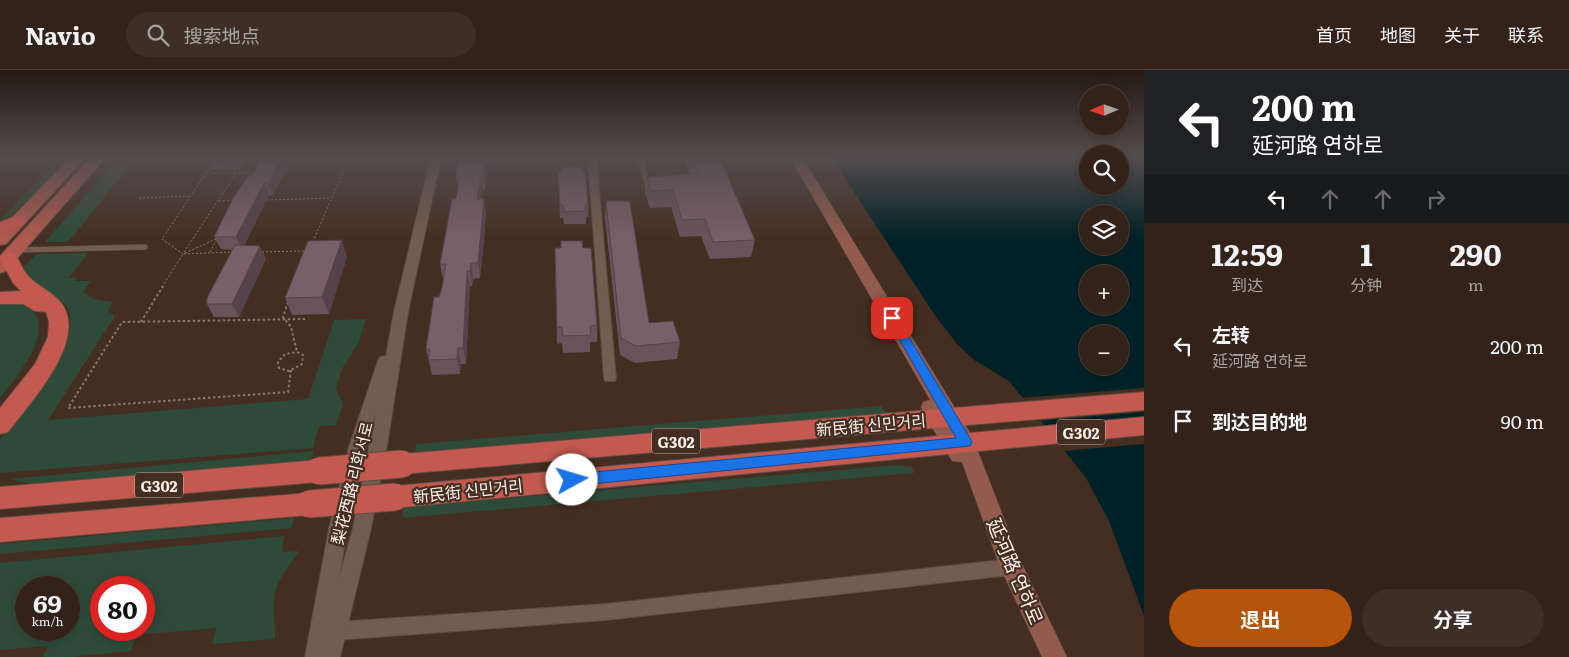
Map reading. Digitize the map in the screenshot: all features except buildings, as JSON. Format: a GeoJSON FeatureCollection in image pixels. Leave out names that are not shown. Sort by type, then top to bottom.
{"type":"FeatureCollection","features":[{"type":"Feature","properties":{"kind":"highway"},"geometry":{"type":"LineString","coordinates":[[0,228],[19,220]]}},
{"type":"Feature","properties":{"kind":"highway"},"geometry":{"type":"LineString","coordinates":[[0,425],[50,356],[60,331],[56,311],[46,298],[20,279],[8,258]]}},
{"type":"Feature","properties":{"kind":"highway"},"geometry":{"type":"LineString","coordinates":[[0,298],[18,296],[35,300],[47,313],[49,331],[44,351],[0,412]]}},
{"type":"Feature","properties":{"kind":"highway","name":"新民街 신민거리"},"geometry":{"type":"LineString","coordinates":[[0,498],[1144,401]]}},
{"type":"Feature","properties":{"kind":"highway","name":"新民街 신민거리"},"geometry":{"type":"LineString","coordinates":[[0,530],[395,497],[1144,426]]}},
{"type":"Feature","properties":{"kind":"highway"},"geometry":{"type":"LineString","coordinates":[[0,487],[53,494]]}},
{"type":"Feature","properties":{"kind":"main road"},"geometry":{"type":"LineString","coordinates":[[0,240],[53,184]]}},
{"type":"Feature","properties":{"kind":"main road"},"geometry":{"type":"LineString","coordinates":[[8,258],[74,184]]}},
{"type":"Feature","properties":{"kind":"main road","name":"延河路 연하로"},"geometry":{"type":"LineString","coordinates":[[803,184],[944,418]]}},
{"type":"Feature","properties":{"kind":"main road","name":"延河路 연하로"},"geometry":{"type":"LineString","coordinates":[[811,184],[980,484],[1011,568],[1055,657]]}},
{"type":"Feature","properties":{"kind":"street","name":"梨花西路 리화서로"},"geometry":{"type":"LineString","coordinates":[[329,657],[362,528],[379,445],[401,312],[430,184]]}},
{"type":"Feature","properties":{"kind":"street"},"geometry":{"type":"LineString","coordinates":[[594,184],[610,378]]}},
{"type":"Feature","properties":{"kind":"street","name":"梨花西路 리화서로"},"geometry":{"type":"LineString","coordinates":[[316,657],[338,529],[358,447],[401,312]]}},
{"type":"Feature","properties":{"kind":"street"},"geometry":{"type":"LineString","coordinates":[[336,631],[606,612],[1011,568]]}},
{"type":"Feature","properties":{"kind":"lane"},"geometry":{"type":"LineString","coordinates":[[647,184],[649,190]]}},
{"type":"Feature","properties":{"kind":"lane"},"geometry":{"type":"LineString","coordinates":[[8,258],[145,248]]}},
{"type":"Feature","properties":{"kind":"path"},"geometry":{"type":"LineString","coordinates":[[198,184],[162,239],[182,254],[239,252]]}},
{"type":"Feature","properties":{"kind":"path"},"geometry":{"type":"LineString","coordinates":[[141,322],[182,254],[229,184]]}},
{"type":"Feature","properties":{"kind":"path"},"geometry":{"type":"LineString","coordinates":[[313,242],[337,184]]}},
{"type":"Feature","properties":{"kind":"path"},"geometry":{"type":"LineString","coordinates":[[139,198],[190,196]]}},
{"type":"Feature","properties":{"kind":"path"},"geometry":{"type":"LineString","coordinates":[[267,200],[331,198]]}},
{"type":"Feature","properties":{"kind":"path"},"geometry":{"type":"LineString","coordinates":[[219,201],[239,200]]}},
{"type":"Feature","properties":{"kind":"path"},"geometry":{"type":"LineString","coordinates":[[182,254],[218,238],[209,253]]}},
{"type":"Feature","properties":{"kind":"path"},"geometry":{"type":"LineString","coordinates":[[259,252],[309,251]]}},
{"type":"Feature","properties":{"kind":"path"},"geometry":{"type":"LineString","coordinates":[[290,296],[283,314],[291,327],[297,352]]}},
{"type":"Feature","properties":{"kind":"path"},"geometry":{"type":"LineString","coordinates":[[291,370],[288,392],[68,408],[122,322],[307,319]]}},
{"type":"Feature","properties":{"kind":"path"},"geometry":{"type":"LineString","coordinates":[[297,352],[303,355],[304,361],[298,367],[291,370],[281,370],[278,362],[285,354],[297,352]]}},
{"type":"Feature","properties":{"kind":"green space"},"geometry":{"type":"Polygon","coordinates":[[[36,184],[43,184],[15,212],[0,220],[36,184]]]}},
{"type":"Feature","properties":{"kind":"green space"},"geometry":{"type":"Polygon","coordinates":[[[95,184],[115,184],[68,242],[45,242],[95,184]]]}},
{"type":"Feature","properties":{"kind":"green space"},"geometry":{"type":"Polygon","coordinates":[[[88,253],[69,278],[77,278],[75,281],[91,281],[83,292],[93,299],[113,302],[108,311],[115,316],[48,420],[308,399],[334,320],[366,319],[359,342],[342,369],[336,388],[343,405],[336,425],[319,426],[313,448],[0,473],[0,440],[60,352],[70,328],[70,311],[64,303],[37,286],[23,268],[36,254],[88,253]]]}},
{"type":"Feature","properties":{"kind":"green space"},"geometry":{"type":"Polygon","coordinates":[[[0,302],[24,304],[35,313],[39,325],[38,337],[33,351],[0,398],[0,302]]]}},
{"type":"Feature","properties":{"kind":"green space"},"geometry":{"type":"Polygon","coordinates":[[[881,406],[886,413],[415,452],[416,444],[881,406]]]}},
{"type":"Feature","properties":{"kind":"green space"},"geometry":{"type":"Polygon","coordinates":[[[314,451],[311,461],[48,483],[27,483],[10,479],[314,451]]]}},
{"type":"Feature","properties":{"kind":"green space"},"geometry":{"type":"Polygon","coordinates":[[[897,465],[912,467],[914,473],[402,518],[403,507],[897,465]]]}},
{"type":"Feature","properties":{"kind":"green space"},"geometry":{"type":"Polygon","coordinates":[[[294,518],[292,528],[0,554],[0,544],[294,518]]]}},
{"type":"Feature","properties":{"kind":"green space"},"geometry":{"type":"Polygon","coordinates":[[[284,536],[282,552],[299,551],[280,580],[275,593],[273,610],[275,639],[212,644],[216,628],[155,633],[155,576],[90,576],[90,641],[134,641],[131,651],[69,657],[43,657],[48,646],[0,650],[0,563],[284,536]]]}},
{"type":"Feature","properties":{"kind":"water"},"geometry":{"type":"Polygon","coordinates":[[[849,184],[1079,184],[1079,195],[1129,195],[1129,184],[1144,184],[1144,616],[1109,521],[1086,478],[1009,381],[974,360],[958,345],[936,317],[849,184]]]}},
{"type":"Feature","properties":{"kind":"pier"},"geometry":{"type":"Polygon","coordinates":[[[1144,388],[1144,412],[1038,421],[1020,398],[1144,388]]]}},
{"type":"Feature","properties":{"kind":"pier"},"geometry":{"type":"Polygon","coordinates":[[[1144,418],[1144,444],[1063,451],[1043,427],[1144,418]]]}},
{"type":"Feature","properties":{"kind":"route"},"geometry":{"type":"LineString","coordinates":[[572,480],[965,442],[892,318]]}}]}
